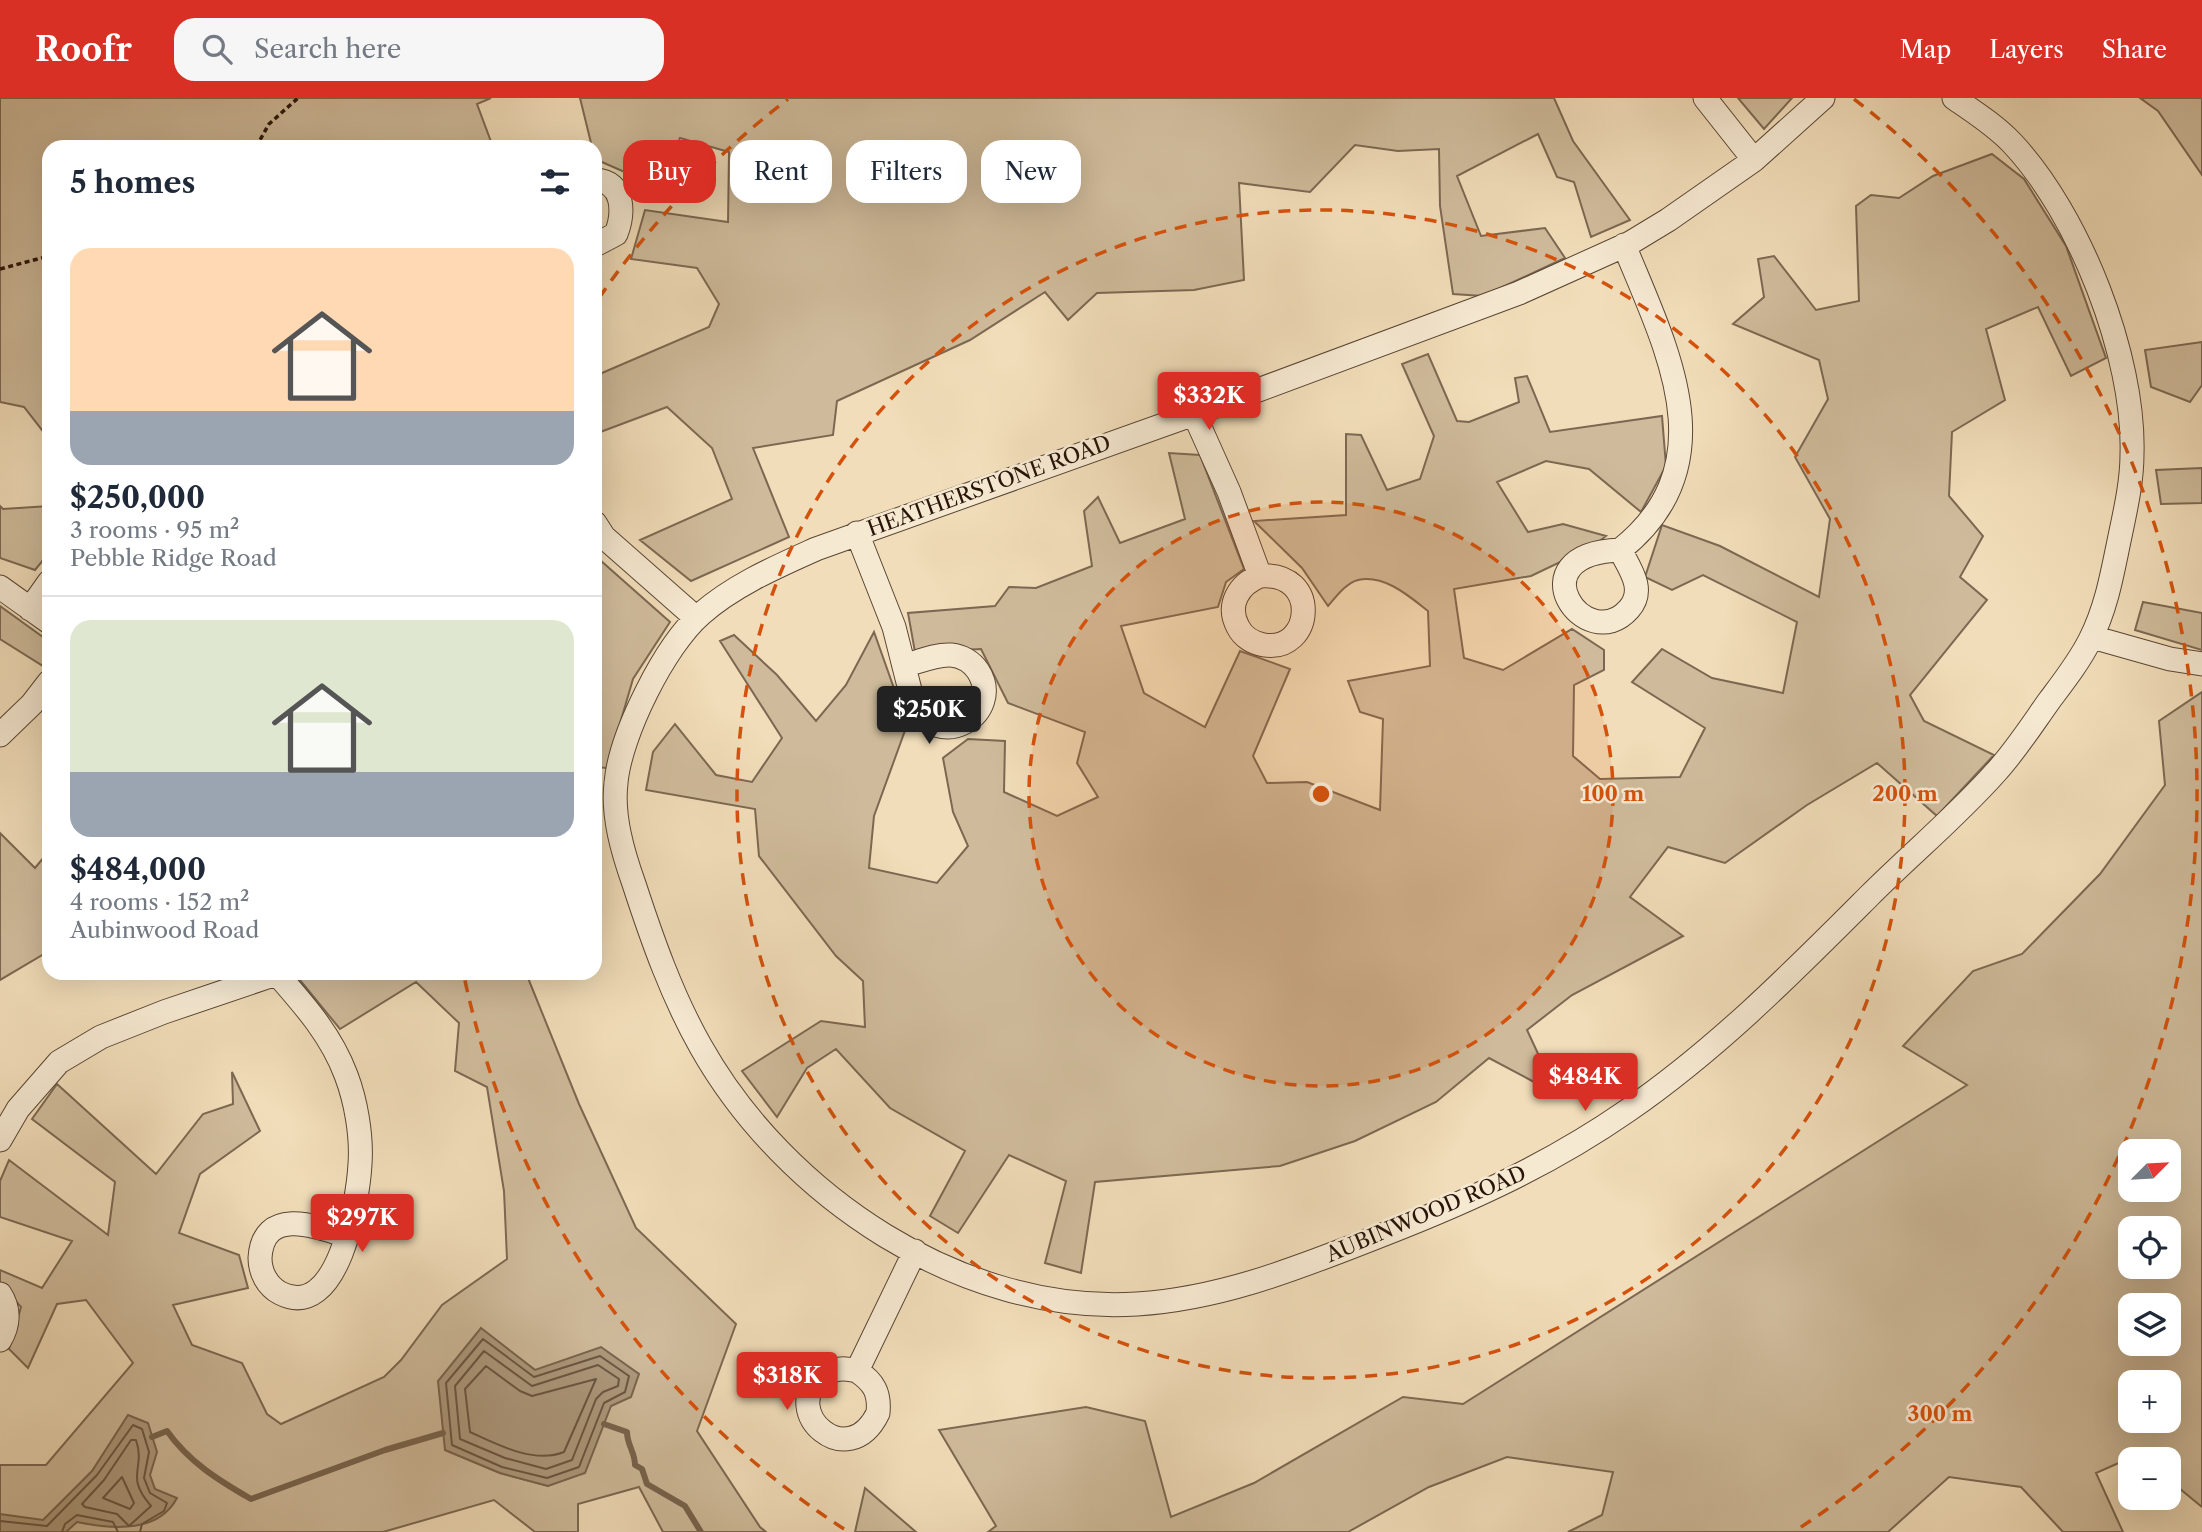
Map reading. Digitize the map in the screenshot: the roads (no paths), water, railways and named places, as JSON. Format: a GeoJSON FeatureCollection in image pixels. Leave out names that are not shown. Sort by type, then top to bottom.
{"type":"FeatureCollection","features":[{"type":"Feature","properties":{"kind":"street"},"geometry":{"type":"LineString","coordinates":[[1705,98],[1754,160]]}},
{"type":"Feature","properties":{"kind":"street","name":"HEATHERSTONE ROAD"},"geometry":{"type":"LineString","coordinates":[[605,780],[664,656],[696,618],[714,603],[775,568],[857,533],[1495,304],[1625,245],[1678,214],[1754,160],[1823,98]]}},
{"type":"Feature","properties":{"kind":"street","name":"AUBINWOOD ROAD"},"geometry":{"type":"LineString","coordinates":[[605,780],[625,857],[660,960],[701,1047],[729,1091],[775,1148],[812,1182],[855,1214],[915,1251],[966,1277],[1025,1296],[1089,1305],[1166,1301],[1229,1289],[1292,1270],[1435,1214],[1513,1178],[1590,1135],[1651,1094],[1704,1053],[1771,992],[1996,772],[2067,677],[2092,637],[2113,571],[2131,478],[2131,422],[2117,346],[2096,283],[2050,194],[2010,141],[1954,98]]}},
{"type":"Feature","properties":{"kind":"street"},"geometry":{"type":"LineString","coordinates":[[602,181],[618,194],[624,214],[616,234],[602,241]]}},
{"type":"Feature","properties":{"kind":"street"},"geometry":{"type":"LineString","coordinates":[[1620,550],[1650,522],[1667,498],[1676,468],[1682,424],[1673,369],[1625,245]]}},
{"type":"Feature","properties":{"kind":"street"},"geometry":{"type":"LineString","coordinates":[[1194,414],[1229,492],[1260,576]]}},
{"type":"Feature","properties":{"kind":"street"},"geometry":{"type":"LineString","coordinates":[[857,533],[879,584],[904,666]]}},
{"type":"Feature","properties":{"kind":"street"},"geometry":{"type":"LineString","coordinates":[[602,534],[696,618]]}},
{"type":"Feature","properties":{"kind":"street"},"geometry":{"type":"LineString","coordinates":[[0,587],[40,615]]}},
{"type":"Feature","properties":{"kind":"street"},"geometry":{"type":"LineString","coordinates":[[2092,637],[2170,659],[2202,664]]}},
{"type":"Feature","properties":{"kind":"street"},"geometry":{"type":"LineString","coordinates":[[0,735],[42,690]]}},
{"type":"Feature","properties":{"kind":"street"},"geometry":{"type":"LineString","coordinates":[[0,1140],[18,1109],[59,1062],[101,1037],[258,980]]}},
{"type":"Feature","properties":{"kind":"street"},"geometry":{"type":"LineString","coordinates":[[284,980],[324,1028],[347,1075],[358,1120],[360,1163],[352,1219],[346,1236]]}},
{"type":"Feature","properties":{"kind":"street"},"geometry":{"type":"LineString","coordinates":[[857,1371],[915,1251]]}},
{"type":"Feature","properties":{"kind":"street"},"geometry":{"type":"LineString","coordinates":[[0,1294],[8,1313],[7,1325],[0,1340]]}},
{"type":"Feature","properties":{"kind":"water"},"geometry":{"type":"Polygon","coordinates":[[[481,1328],[535,1370],[601,1347],[639,1374],[631,1397],[611,1406],[585,1473],[548,1486],[500,1473],[445,1450],[438,1381],[481,1328]]]}},
{"type":"Feature","properties":{"kind":"water"},"geometry":{"type":"Polygon","coordinates":[[[128,1415],[148,1423],[157,1452],[150,1475],[155,1489],[177,1498],[169,1509],[148,1523],[135,1526],[77,1522],[66,1532],[0,1532],[0,1514],[43,1520],[92,1471],[128,1415]]]}},
{"type":"Feature","properties":{"kind":"waterway"},"geometry":{"type":"LineString","coordinates":[[604,1424],[627,1432],[635,1465],[642,1469],[647,1484],[685,1506],[701,1532]]}},
{"type":"Feature","properties":{"kind":"waterway"},"geometry":{"type":"LineString","coordinates":[[152,1437],[167,1431],[205,1470],[251,1499],[385,1450],[443,1433]]}}]}
